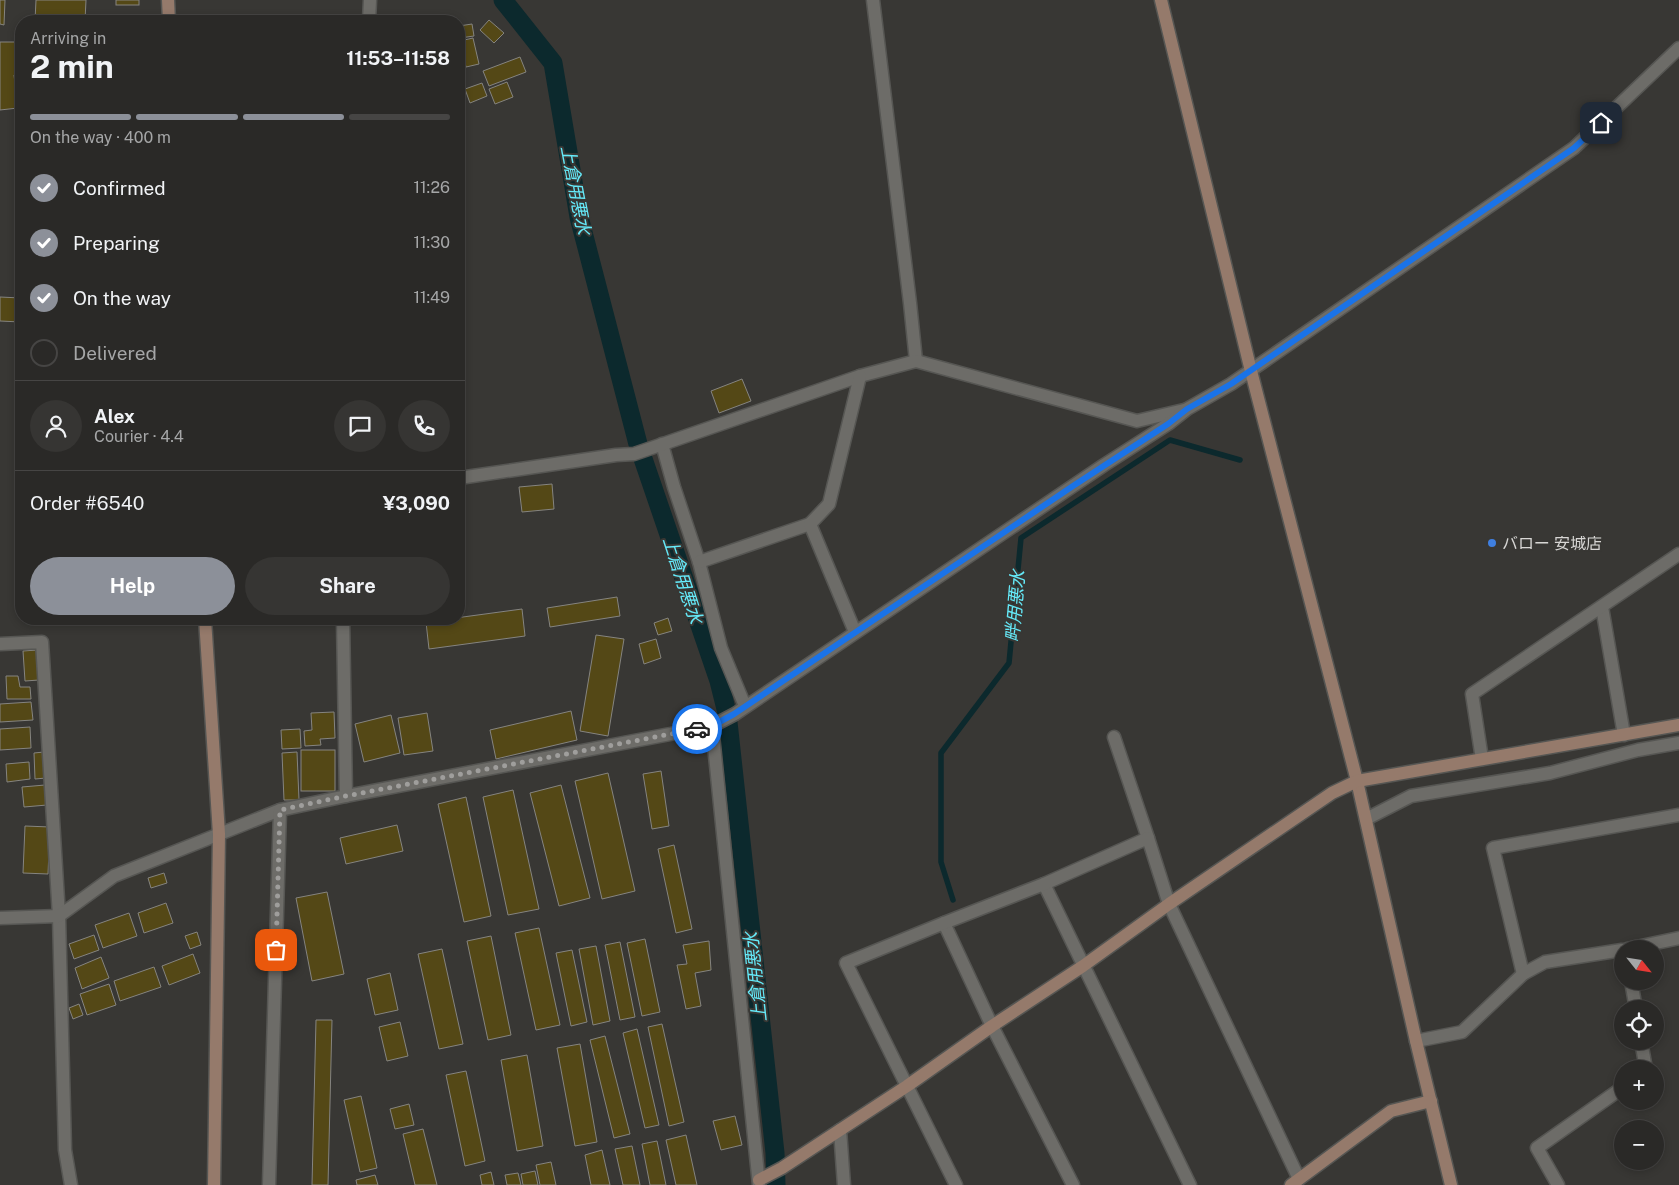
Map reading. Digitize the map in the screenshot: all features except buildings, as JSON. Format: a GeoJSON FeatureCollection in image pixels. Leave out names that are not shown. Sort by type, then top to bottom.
{"type":"FeatureCollection","features":[{"type":"Feature","properties":{"kind":"street"},"geometry":{"type":"LineString","coordinates":[[168,0],[169,15]]}},
{"type":"Feature","properties":{"kind":"street"},"geometry":{"type":"LineString","coordinates":[[369,15],[370,0]]}},
{"type":"Feature","properties":{"kind":"street"},"geometry":{"type":"LineString","coordinates":[[873,0],[916,361]]}},
{"type":"Feature","properties":{"kind":"street"},"geometry":{"type":"LineString","coordinates":[[1161,0],[1251,371],[1357,781],[1451,1185]]}},
{"type":"Feature","properties":{"kind":"street"},"geometry":{"type":"LineString","coordinates":[[0,918],[59,916],[114,876],[280,810],[712,726],[740,710],[1157,432],[1187,409],[1251,371],[1574,148],[1679,48]]}},
{"type":"Feature","properties":{"kind":"street"},"geometry":{"type":"LineString","coordinates":[[465,477],[634,454],[860,376],[916,361],[1137,421],[1187,409]]}},
{"type":"Feature","properties":{"kind":"street"},"geometry":{"type":"LineString","coordinates":[[699,562],[810,524],[829,504],[860,376]]}},
{"type":"Feature","properties":{"kind":"street"},"geometry":{"type":"LineString","coordinates":[[657,446],[674,487],[699,562],[721,648],[740,710]]}},
{"type":"Feature","properties":{"kind":"street"},"geometry":{"type":"LineString","coordinates":[[810,524],[855,632]]}},
{"type":"Feature","properties":{"kind":"street"},"geometry":{"type":"LineString","coordinates":[[1482,759],[1472,694],[1679,554]]}},
{"type":"Feature","properties":{"kind":"street"},"geometry":{"type":"LineString","coordinates":[[1602,607],[1624,735]]}},
{"type":"Feature","properties":{"kind":"street"},"geometry":{"type":"LineString","coordinates":[[205,625],[219,834],[214,1185]]}},
{"type":"Feature","properties":{"kind":"street"},"geometry":{"type":"LineString","coordinates":[[343,625],[346,796]]}},
{"type":"Feature","properties":{"kind":"street"},"geometry":{"type":"LineString","coordinates":[[0,644],[42,642],[59,916],[66,1150],[71,1185]]}},
{"type":"Feature","properties":{"kind":"street"},"geometry":{"type":"LineString","coordinates":[[712,726],[757,1183],[907,1086],[1332,793],[1357,781],[1679,725]]}},
{"type":"Feature","properties":{"kind":"street"},"geometry":{"type":"LineString","coordinates":[[1114,737],[1169,904],[1295,1182],[1391,1112],[1431,1101]]}},
{"type":"Feature","properties":{"kind":"street"},"geometry":{"type":"LineString","coordinates":[[1366,819],[1411,796],[1550,772],[1638,750],[1679,743]]}},
{"type":"Feature","properties":{"kind":"street"},"geometry":{"type":"LineString","coordinates":[[269,1185],[280,810]]}},
{"type":"Feature","properties":{"kind":"street"},"geometry":{"type":"LineString","coordinates":[[1523,974],[1493,848],[1679,815]]}},
{"type":"Feature","properties":{"kind":"street"},"geometry":{"type":"LineString","coordinates":[[956,1185],[846,964],[1044,884],[1148,838]]}},
{"type":"Feature","properties":{"kind":"street"},"geometry":{"type":"LineString","coordinates":[[1044,884],[1190,1185]]}},
{"type":"Feature","properties":{"kind":"street"},"geometry":{"type":"LineString","coordinates":[[944,923],[992,1026],[1073,1185]]}},
{"type":"Feature","properties":{"kind":"street"},"geometry":{"type":"LineString","coordinates":[[1664,941],[1679,938]]}},
{"type":"Feature","properties":{"kind":"street"},"geometry":{"type":"LineString","coordinates":[[1416,1041],[1462,1032],[1523,974],[1546,962],[1614,951]]}},
{"type":"Feature","properties":{"kind":"street"},"geometry":{"type":"LineString","coordinates":[[1558,1185],[1537,1148],[1614,1094]]}},
{"type":"Feature","properties":{"kind":"street"},"geometry":{"type":"LineString","coordinates":[[840,1130],[844,1185]]}},
{"type":"Feature","properties":{"kind":"waterway","name":"上倉用悪水"},"geometry":{"type":"LineString","coordinates":[[503,0],[553,63],[579,217],[638,444],[719,681],[727,713],[775,1153],[776,1185]]}},
{"type":"Feature","properties":{"kind":"waterway","name":"畔用悪水"},"geometry":{"type":"LineString","coordinates":[[953,900],[941,862],[941,753],[1009,663],[1021,538],[1170,440],[1240,460]]}},
{"type":"Feature","properties":{"kind":"way so far"},"geometry":{"type":"LineString","coordinates":[[276,950],[280,810],[697,729]]}},
{"type":"Feature","properties":{"kind":"place","name":"バロー 安城店"},"geometry":{"type":"Point","coordinates":[1492,543]}},
{"type":"Feature","properties":{"kind":"route"},"geometry":{"type":"LineString","coordinates":[[697,729],[712,726],[734,714],[1168,424],[1187,409],[1231,384],[1574,148],[1601,123]]}}]}
